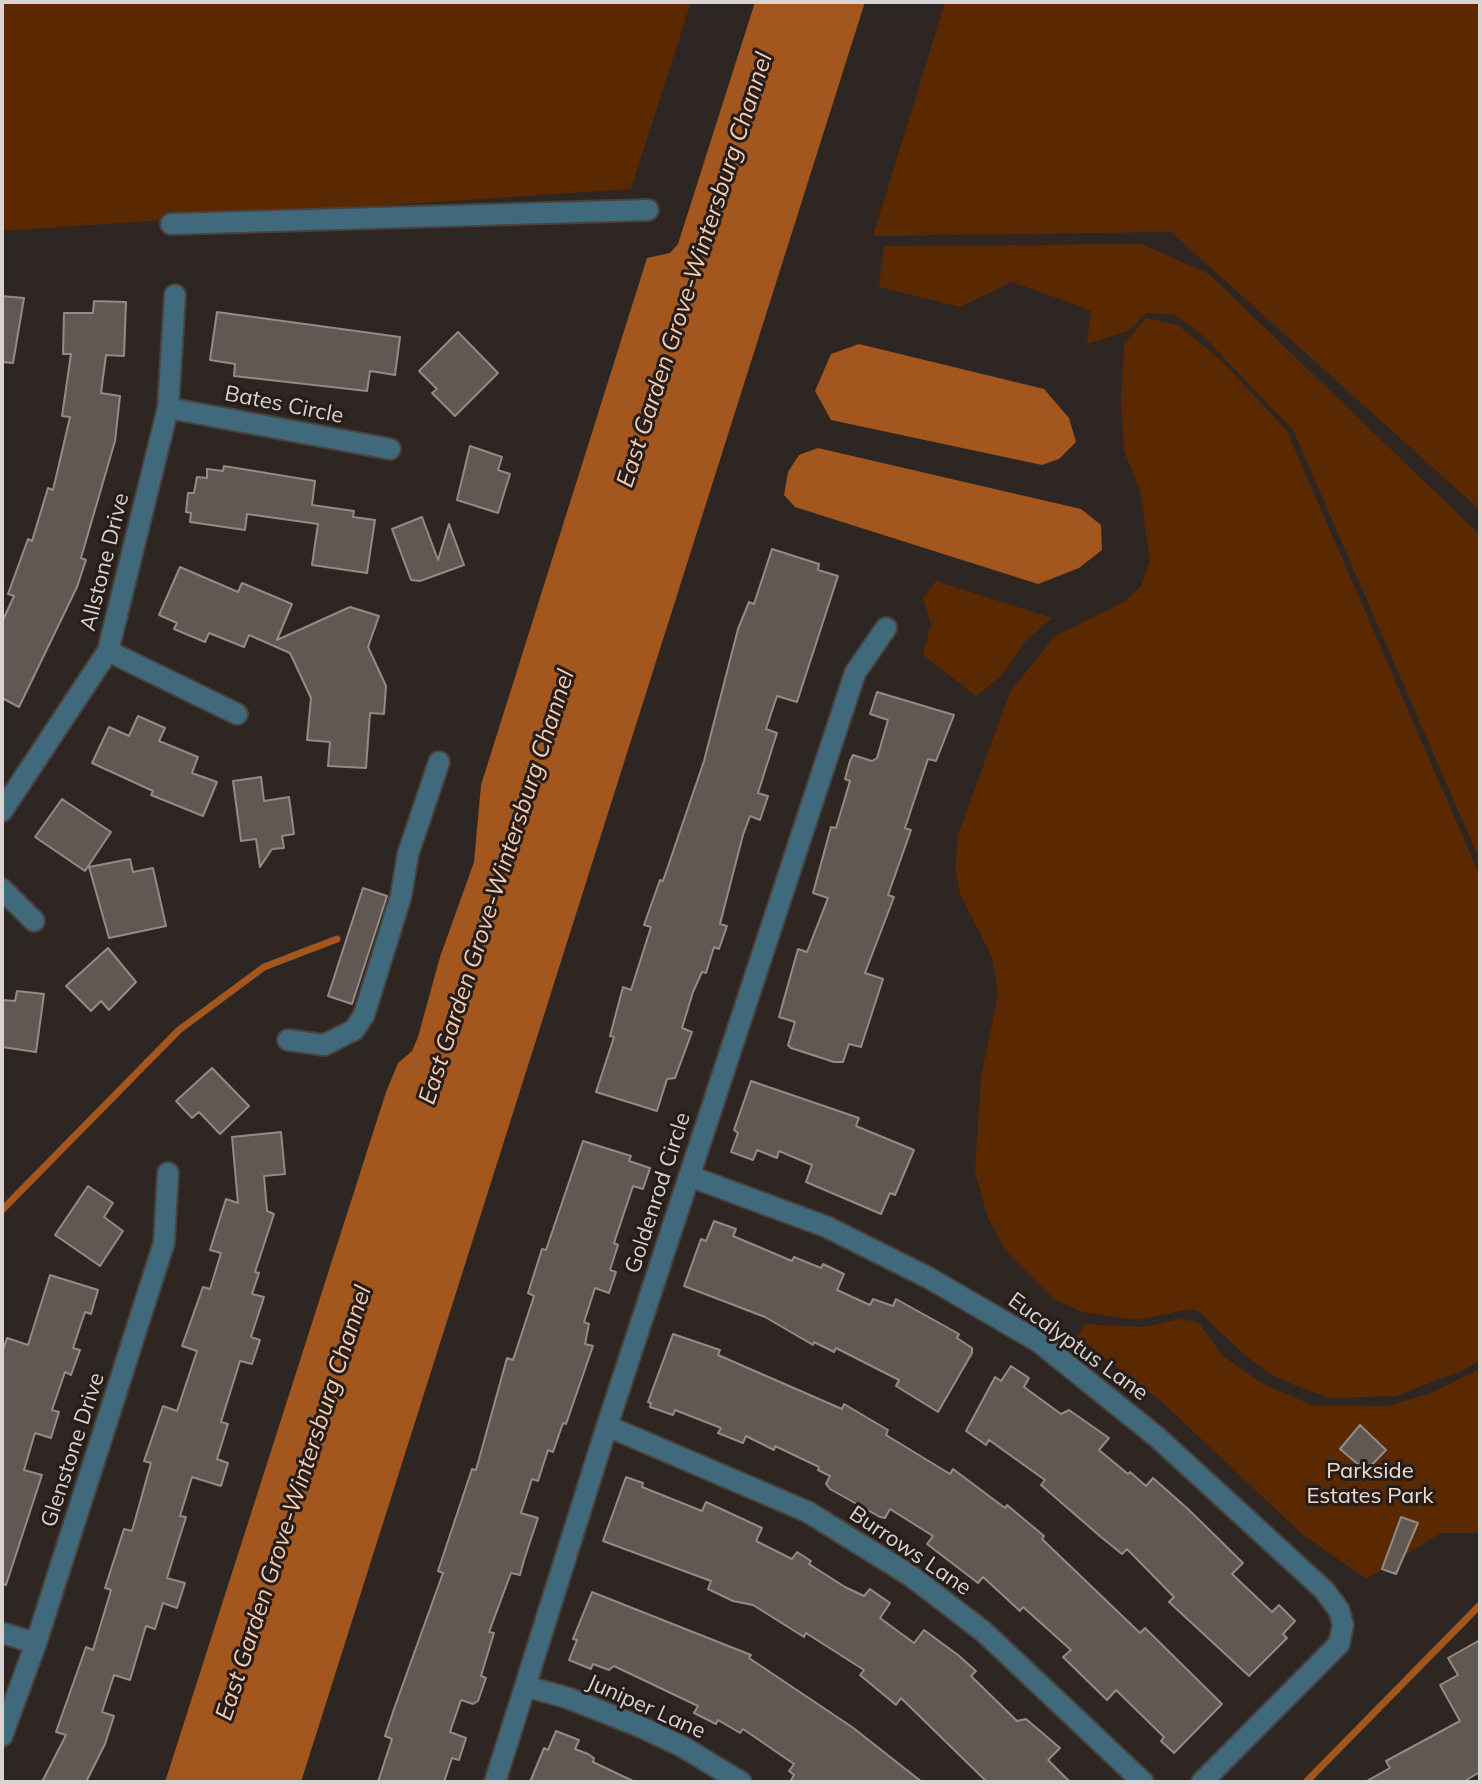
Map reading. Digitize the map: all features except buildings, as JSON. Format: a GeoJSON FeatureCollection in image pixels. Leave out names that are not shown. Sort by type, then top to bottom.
{"type":"FeatureCollection","features":[{"type":"Feature","properties":{"kind":"street"},"geometry":{"type":"LineString","coordinates":[[171,224],[648,210]]}},
{"type":"Feature","properties":{"kind":"street","name":"Allstone Drive"},"geometry":{"type":"LineString","coordinates":[[2,811],[108,651],[168,408],[175,295]]}},
{"type":"Feature","properties":{"kind":"street","name":"Bates Circle"},"geometry":{"type":"LineString","coordinates":[[168,408],[390,449]]}},
{"type":"Feature","properties":{"kind":"street","name":"Goldenrod Circle"},"geometry":{"type":"LineString","coordinates":[[495,1782],[528,1687],[607,1426],[855,673],[886,628]]}},
{"type":"Feature","properties":{"kind":"street"},"geometry":{"type":"LineString","coordinates":[[108,651],[237,714]]}},
{"type":"Feature","properties":{"kind":"street"},"geometry":{"type":"LineString","coordinates":[[288,1040],[324,1045],[354,1030],[364,1015],[401,896],[408,854],[439,762]]}},
{"type":"Feature","properties":{"kind":"street"},"geometry":{"type":"LineString","coordinates":[[2,889],[34,921]]}},
{"type":"Feature","properties":{"kind":"street","name":"Glenstone Drive"},"geometry":{"type":"LineString","coordinates":[[2,1736],[36,1643],[164,1243],[168,1173]]}},
{"type":"Feature","properties":{"kind":"street","name":"Eucalyptus Lane"},"geometry":{"type":"LineString","coordinates":[[689,1176],[827,1227],[954,1292],[1039,1342],[1157,1437],[1324,1590],[1339,1610],[1343,1625],[1339,1644],[1202,1782]]}},
{"type":"Feature","properties":{"kind":"street","name":"Burrows Lane"},"geometry":{"type":"LineString","coordinates":[[607,1426],[808,1512],[911,1576],[984,1632],[1143,1782]]}},
{"type":"Feature","properties":{"kind":"street"},"geometry":{"type":"LineString","coordinates":[[2,1633],[36,1643]]}},
{"type":"Feature","properties":{"kind":"street","name":"Juniper Lane"},"geometry":{"type":"LineString","coordinates":[[528,1687],[568,1698],[641,1727],[683,1747],[741,1782]]}},
{"type":"Feature","properties":{"kind":"green space"},"geometry":{"type":"Polygon","coordinates":[[[2,2],[691,2],[631,189],[2,231],[2,2]]]}},
{"type":"Feature","properties":{"kind":"green space"},"geometry":{"type":"Polygon","coordinates":[[[945,2],[1480,2],[1480,510],[1171,232],[873,236],[945,2]]]}},
{"type":"Feature","properties":{"kind":"green space"},"geometry":{"type":"Polygon","coordinates":[[[1142,244],[1209,274],[1480,535],[1480,861],[1293,430],[1202,335],[1175,315],[1147,313],[1128,331],[1087,344],[1091,310],[1012,282],[960,307],[879,287],[884,246],[1142,244]]]}},
{"type":"Feature","properties":{"kind":"green space"},"geometry":{"type":"Polygon","coordinates":[[[1146,318],[1178,325],[1222,361],[1287,431],[1480,876],[1480,1360],[1464,1370],[1396,1396],[1330,1398],[1275,1377],[1247,1357],[1199,1312],[1190,1309],[1136,1320],[1082,1312],[1054,1299],[1005,1250],[987,1216],[975,1171],[981,1076],[998,994],[992,957],[960,894],[955,868],[958,835],[1010,692],[1055,636],[1124,602],[1141,586],[1150,560],[1140,490],[1124,451],[1121,401],[1124,345],[1146,318]]]}},
{"type":"Feature","properties":{"kind":"green space"},"geometry":{"type":"Polygon","coordinates":[[[936,581],[1052,618],[1025,642],[1000,677],[976,696],[923,655],[931,625],[923,598],[936,581]]]}},
{"type":"Feature","properties":{"kind":"green space","name":"Parkside Estates Park"},"geometry":{"type":"Polygon","coordinates":[[[1180,1319],[1198,1322],[1223,1356],[1263,1384],[1312,1405],[1388,1406],[1431,1393],[1480,1369],[1480,1533],[1441,1533],[1366,1579],[1302,1534],[1162,1402],[1077,1336],[1085,1324],[1145,1327],[1180,1319]]]}},
{"type":"Feature","properties":{"kind":"water","name":"East Garden Grove-Wintersburg Channel"},"geometry":{"type":"Polygon","coordinates":[[[755,2],[865,2],[301,1782],[165,1782],[386,1092],[398,1063],[412,1051],[418,1037],[440,957],[474,862],[481,785],[647,258],[670,253],[678,244],[755,2]]]}},
{"type":"Feature","properties":{"kind":"water"},"geometry":{"type":"Polygon","coordinates":[[[859,344],[1044,389],[1069,418],[1076,442],[1059,459],[1042,465],[831,420],[815,391],[831,354],[859,344]]]}},
{"type":"Feature","properties":{"kind":"water"},"geometry":{"type":"Polygon","coordinates":[[[818,448],[1081,509],[1101,525],[1102,550],[1079,568],[1038,584],[795,507],[784,495],[788,472],[799,455],[818,448]]]}},
{"type":"Feature","properties":{"kind":"waterway"},"geometry":{"type":"LineString","coordinates":[[2,1210],[179,1030],[264,967],[337,939]]}},
{"type":"Feature","properties":{"kind":"waterway"},"geometry":{"type":"LineString","coordinates":[[1306,1782],[1480,1605]]}}]}
